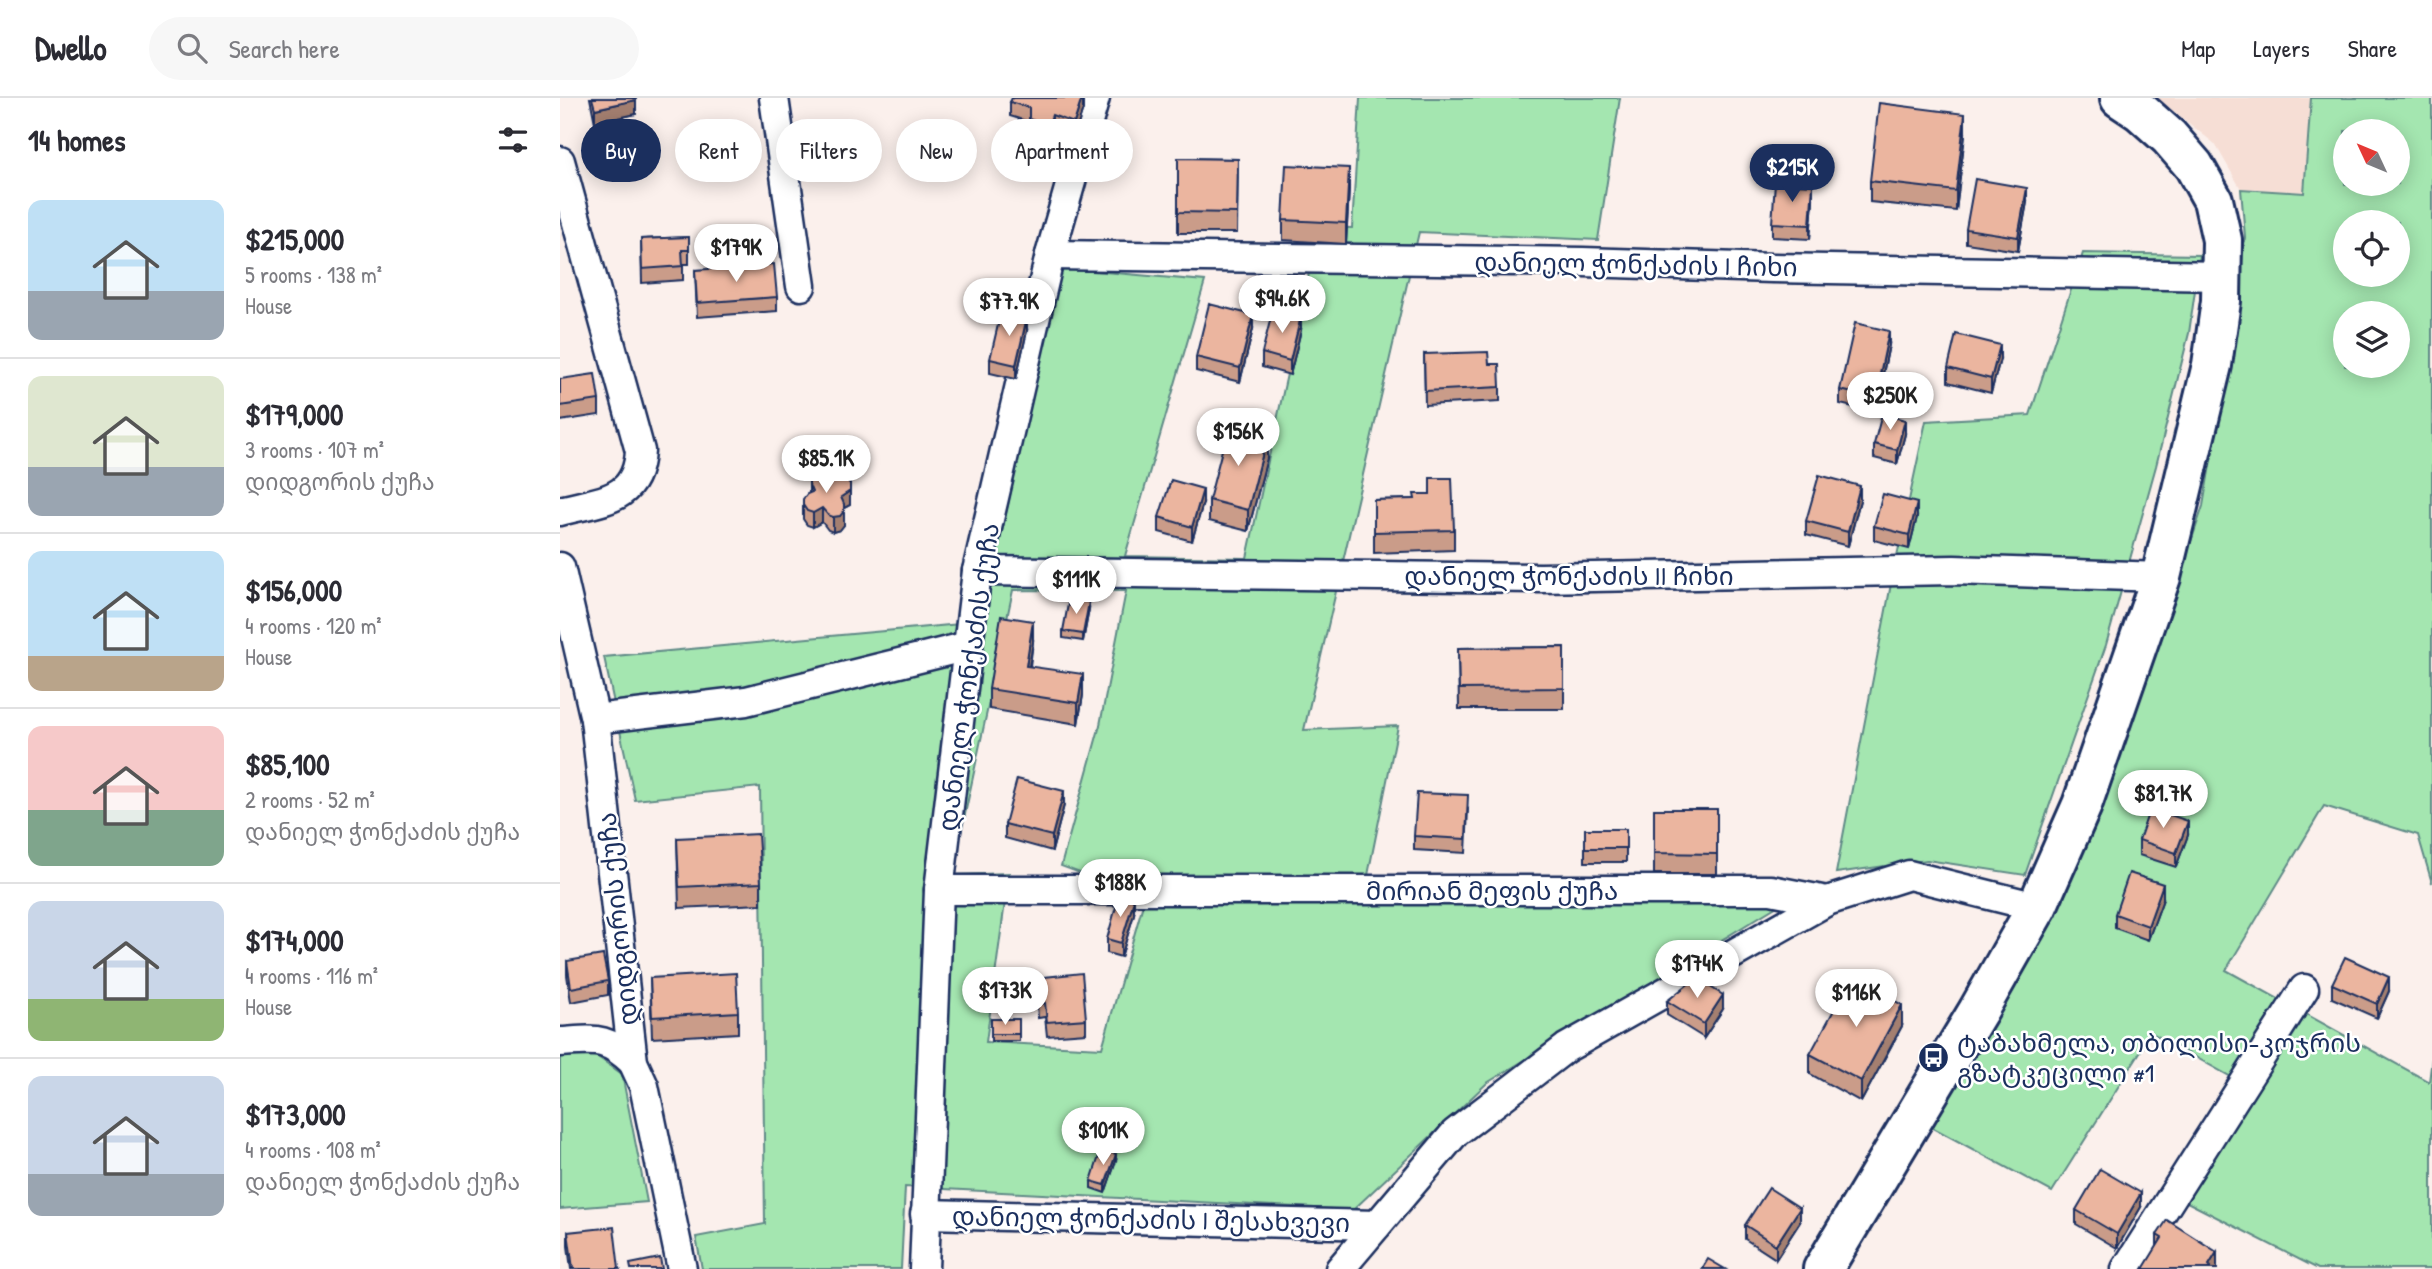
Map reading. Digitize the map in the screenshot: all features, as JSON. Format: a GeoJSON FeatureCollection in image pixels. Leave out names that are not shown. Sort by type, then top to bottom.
{"type":"FeatureCollection","features":[{"type":"Feature","properties":{"kind":"main road"},"geometry":{"type":"LineString","coordinates":[[1823,1269],[1978,1011],[2037,907],[2082,805],[2161,577],[2211,365],[2223,276],[2222,240],[2213,200],[2194,166],[2169,137],[2141,112],[2120,98]]}},
{"type":"Feature","properties":{"kind":"street"},"geometry":{"type":"LineString","coordinates":[[774,98],[801,286]]}},
{"type":"Feature","properties":{"kind":"street","name":"დანიელ ჭონქაძის ქუჩა"},"geometry":{"type":"LineString","coordinates":[[924,1269],[939,890],[977,571],[1050,255],[1095,98]]}},
{"type":"Feature","properties":{"kind":"street"},"geometry":{"type":"LineString","coordinates":[[560,161],[640,451],[639,470],[630,486],[614,497],[560,511]]}},
{"type":"Feature","properties":{"kind":"street","name":"დანიელ ჭონქაძის I ჩიხი"},"geometry":{"type":"LineString","coordinates":[[1050,255],[1583,262],[2223,276]]}},
{"type":"Feature","properties":{"kind":"street","name":"დიდგორის ქუჩა"},"geometry":{"type":"LineString","coordinates":[[560,567],[595,719],[633,1062],[644,1086],[682,1269]]}},
{"type":"Feature","properties":{"kind":"street","name":"დანიელ ჭონქაძის II ჩიხი"},"geometry":{"type":"LineString","coordinates":[[977,571],[1541,578],[1954,570],[2161,577]]}},
{"type":"Feature","properties":{"kind":"street"},"geometry":{"type":"LineString","coordinates":[[595,719],[746,701],[968,646]]}},
{"type":"Feature","properties":{"kind":"street","name":"მირიან მეფის ქუჩა"},"geometry":{"type":"LineString","coordinates":[[939,890],[1771,890],[1827,901],[1909,875],[2037,907]]}},
{"type":"Feature","properties":{"kind":"street"},"geometry":{"type":"LineString","coordinates":[[1339,1269],[1455,1133],[1566,1048],[1827,901]]}},
{"type":"Feature","properties":{"kind":"street"},"geometry":{"type":"LineString","coordinates":[[2126,1269],[2304,989]]}},
{"type":"Feature","properties":{"kind":"street"},"geometry":{"type":"LineString","coordinates":[[560,1042],[598,1040],[618,1048],[633,1062]]}},
{"type":"Feature","properties":{"kind":"street","name":"დანიელ ჭონქაძის I შესახვევი"},"geometry":{"type":"LineString","coordinates":[[925,1214],[1377,1225]]}},
{"type":"Feature","properties":{"kind":"shaded area"},"geometry":{"type":"Polygon","coordinates":[[[2157,98],[2311,98],[2304,193],[2241,189],[2215,144],[2157,98]]]}},
{"type":"Feature","properties":{"kind":"green space"},"geometry":{"type":"Polygon","coordinates":[[[1360,98],[1620,98],[1598,240],[1419,232],[1304,730],[1398,726],[1363,900],[1782,903],[1487,1083],[1353,1210],[905,1187],[901,1269],[702,1269],[696,1237],[765,1224],[760,787],[635,800],[604,657],[982,622],[1060,268],[1205,281],[1125,556],[1247,558],[1319,227],[1352,228],[1360,98]],[[1013,590],[952,875],[1009,873],[986,1042],[1102,1048],[1145,897],[1061,866],[1100,725],[1126,591],[1013,590]]]}},
{"type":"Feature","properties":{"kind":"green space"},"geometry":{"type":"Polygon","coordinates":[[[2311,98],[2432,98],[2432,883],[2418,835],[2324,806],[2226,970],[2429,1082],[2432,1058],[2432,1269],[2318,1269],[2187,1202],[2249,1087],[2152,1033],[2052,1192],[1926,1124],[2160,634],[2203,506],[2235,320],[2245,237],[2241,189],[2304,193],[2311,98]]]}},
{"type":"Feature","properties":{"kind":"green space"},"geometry":{"type":"Polygon","coordinates":[[[2083,253],[2200,255],[2189,333],[2156,466],[2106,645],[2025,875],[1927,860],[1836,873],[1891,584],[1926,421],[2030,415],[2083,253]]]}},
{"type":"Feature","properties":{"kind":"green space"},"geometry":{"type":"Polygon","coordinates":[[[595,1055],[622,1074],[647,1202],[560,1209],[560,1057],[595,1055]]]}},
{"type":"Feature","properties":{"kind":"building"},"geometry":{"type":"Polygon","coordinates":[[[592,98],[636,98],[636,100],[595,109],[592,98]]]}},
{"type":"Feature","properties":{"kind":"building"},"geometry":{"type":"Polygon","coordinates":[[[1012,98],[1082,98],[1075,119],[1052,115],[1051,119],[1029,119],[1029,108],[1010,102],[1012,98]]]}},
{"type":"Feature","properties":{"kind":"building"},"geometry":{"type":"Polygon","coordinates":[[[1879,103],[1965,114],[1956,191],[1870,181],[1879,103]]]}},
{"type":"Feature","properties":{"kind":"building"},"geometry":{"type":"Polygon","coordinates":[[[1178,158],[1238,159],[1237,213],[1178,212],[1178,158]]]}},
{"type":"Feature","properties":{"kind":"building"},"geometry":{"type":"Polygon","coordinates":[[[1286,165],[1349,168],[1346,223],[1283,220],[1286,165]]]}},
{"type":"Feature","properties":{"kind":"building"},"geometry":{"type":"Polygon","coordinates":[[[1975,179],[2027,188],[2018,237],[1966,229],[1975,179]]]}},
{"type":"Feature","properties":{"kind":"building"},"geometry":{"type":"Polygon","coordinates":[[[1775,183],[1813,185],[1810,225],[1772,223],[1775,183]]]}},
{"type":"Feature","properties":{"kind":"building"},"geometry":{"type":"Polygon","coordinates":[[[689,237],[689,250],[682,250],[683,266],[642,269],[641,239],[689,237]]]}},
{"type":"Feature","properties":{"kind":"building"},"geometry":{"type":"Polygon","coordinates":[[[774,264],[777,297],[697,303],[695,270],[774,264]]]}},
{"type":"Feature","properties":{"kind":"building"},"geometry":{"type":"Polygon","coordinates":[[[1209,304],[1253,315],[1240,368],[1196,357],[1209,304]]]}},
{"type":"Feature","properties":{"kind":"building"},"geometry":{"type":"Polygon","coordinates":[[[1273,309],[1301,316],[1290,361],[1262,353],[1273,309]]]}},
{"type":"Feature","properties":{"kind":"building"},"geometry":{"type":"Polygon","coordinates":[[[1001,312],[1027,317],[1016,365],[990,359],[1001,312]]]}},
{"type":"Feature","properties":{"kind":"building"},"geometry":{"type":"Polygon","coordinates":[[[1855,323],[1889,331],[1875,398],[1840,390],[1855,323]]]}},
{"type":"Feature","properties":{"kind":"building"},"geometry":{"type":"Polygon","coordinates":[[[1956,334],[2000,345],[1991,379],[1948,368],[1956,334]]]}},
{"type":"Feature","properties":{"kind":"building"},"geometry":{"type":"Polygon","coordinates":[[[1488,352],[1489,364],[1499,364],[1500,387],[1425,391],[1424,354],[1488,352]]]}},
{"type":"Feature","properties":{"kind":"building"},"geometry":{"type":"Polygon","coordinates":[[[595,374],[599,400],[560,406],[560,379],[595,374]]]}},
{"type":"Feature","properties":{"kind":"building"},"geometry":{"type":"Polygon","coordinates":[[[1882,414],[1905,420],[1897,450],[1874,444],[1882,414]]]}},
{"type":"Feature","properties":{"kind":"building"},"geometry":{"type":"Polygon","coordinates":[[[1228,427],[1267,437],[1248,510],[1209,500],[1228,427]]]}},
{"type":"Feature","properties":{"kind":"building"},"geometry":{"type":"Polygon","coordinates":[[[819,471],[825,474],[829,482],[840,476],[850,484],[850,491],[841,497],[844,511],[840,516],[828,515],[822,508],[813,513],[807,511],[803,505],[803,499],[812,492],[809,479],[813,473],[819,471]]]}},
{"type":"Feature","properties":{"kind":"building"},"geometry":{"type":"Polygon","coordinates":[[[1819,475],[1860,486],[1848,532],[1806,521],[1819,475]]]}},
{"type":"Feature","properties":{"kind":"building"},"geometry":{"type":"Polygon","coordinates":[[[1430,478],[1452,478],[1454,530],[1374,532],[1374,500],[1415,499],[1414,494],[1430,494],[1430,478]]]}},
{"type":"Feature","properties":{"kind":"building"},"geometry":{"type":"Polygon","coordinates":[[[1171,480],[1203,489],[1192,527],[1159,517],[1171,480]]]}},
{"type":"Feature","properties":{"kind":"building"},"geometry":{"type":"Polygon","coordinates":[[[1883,494],[1917,503],[1909,535],[1874,526],[1883,494]]]}},
{"type":"Feature","properties":{"kind":"building"},"geometry":{"type":"Polygon","coordinates":[[[1069,599],[1089,602],[1083,634],[1063,631],[1069,599]]]}},
{"type":"Feature","properties":{"kind":"building"},"geometry":{"type":"Polygon","coordinates":[[[1001,616],[1033,621],[1026,666],[1083,674],[1078,703],[989,689],[1001,616]]]}},
{"type":"Feature","properties":{"kind":"building"},"geometry":{"type":"Polygon","coordinates":[[[1564,647],[1564,688],[1459,689],[1458,648],[1564,647]]]}},
{"type":"Feature","properties":{"kind":"building"},"geometry":{"type":"Polygon","coordinates":[[[1017,779],[1064,791],[1052,836],[1005,824],[1017,779]]]}},
{"type":"Feature","properties":{"kind":"building"},"geometry":{"type":"Polygon","coordinates":[[[1417,793],[1468,795],[1466,839],[1414,836],[1417,793]]]}},
{"type":"Feature","properties":{"kind":"building"},"geometry":{"type":"Polygon","coordinates":[[[2150,808],[2188,821],[2176,853],[2139,840],[2150,808]]]}},
{"type":"Feature","properties":{"kind":"building"},"geometry":{"type":"Polygon","coordinates":[[[1654,809],[1717,809],[1717,854],[1654,853],[1654,809]]]}},
{"type":"Feature","properties":{"kind":"building"},"geometry":{"type":"Polygon","coordinates":[[[1585,829],[1626,829],[1626,848],[1585,848],[1585,829]]]}},
{"type":"Feature","properties":{"kind":"building"},"geometry":{"type":"Polygon","coordinates":[[[758,834],[761,883],[679,887],[677,838],[758,834]]]}},
{"type":"Feature","properties":{"kind":"building"},"geometry":{"type":"Polygon","coordinates":[[[2129,873],[2163,884],[2148,926],[2115,914],[2129,873]]]}},
{"type":"Feature","properties":{"kind":"building"},"geometry":{"type":"Polygon","coordinates":[[[1119,896],[1134,900],[1121,943],[1107,939],[1119,896]]]}},
{"type":"Feature","properties":{"kind":"building"},"geometry":{"type":"Polygon","coordinates":[[[603,955],[608,981],[571,988],[567,961],[603,955]]]}},
{"type":"Feature","properties":{"kind":"building"},"geometry":{"type":"Polygon","coordinates":[[[2345,957],[2389,977],[2377,1004],[2332,984],[2345,957]]]}},
{"type":"Feature","properties":{"kind":"building"},"geometry":{"type":"Polygon","coordinates":[[[736,973],[738,1012],[652,1017],[650,978],[736,973]]]}},
{"type":"Feature","properties":{"kind":"building"},"geometry":{"type":"Polygon","coordinates":[[[1082,973],[1086,1019],[1047,1022],[1045,1003],[1038,1004],[1035,978],[1082,973]]]}},
{"type":"Feature","properties":{"kind":"building"},"geometry":{"type":"Polygon","coordinates":[[[1852,977],[1902,1005],[1861,1081],[1810,1054],[1852,977]]]}},
{"type":"Feature","properties":{"kind":"building"},"geometry":{"type":"Polygon","coordinates":[[[1696,978],[1723,995],[1704,1024],[1667,1001],[1696,978]]]}},
{"type":"Feature","properties":{"kind":"building"},"geometry":{"type":"Polygon","coordinates":[[[991,1019],[1019,1019],[1019,1034],[991,1034],[991,1019]]]}},
{"type":"Feature","properties":{"kind":"building"},"geometry":{"type":"Polygon","coordinates":[[[1101,1150],[1116,1154],[1105,1185],[1091,1181],[1101,1150]]]}},
{"type":"Feature","properties":{"kind":"building"},"geometry":{"type":"Polygon","coordinates":[[[2100,1169],[2141,1193],[2117,1234],[2076,1210],[2100,1169]]]}},
{"type":"Feature","properties":{"kind":"building"},"geometry":{"type":"Polygon","coordinates":[[[1769,1188],[1800,1208],[1776,1245],[1745,1225],[1769,1188]]]}},
{"type":"Feature","properties":{"kind":"building"},"geometry":{"type":"Polygon","coordinates":[[[2167,1220],[2217,1252],[2209,1265],[2210,1269],[2143,1269],[2162,1238],[2157,1235],[2167,1220]]]}},
{"type":"Feature","properties":{"kind":"building"},"geometry":{"type":"Polygon","coordinates":[[[614,1227],[619,1269],[573,1269],[568,1232],[614,1227]]]}},
{"type":"Feature","properties":{"kind":"building"},"geometry":{"type":"Polygon","coordinates":[[[660,1258],[662,1269],[631,1269],[630,1264],[660,1258]]]}},
{"type":"Feature","properties":{"kind":"building"},"geometry":{"type":"Polygon","coordinates":[[[1708,1259],[1725,1269],[1702,1269],[1708,1259]]]}},
{"type":"Feature","properties":{"kind":"place","name":"ტაბახმელა, თბილისი-კოჯრის გზატკეცილი #1"},"geometry":{"type":"Point","coordinates":[1934,1057]}}]}
